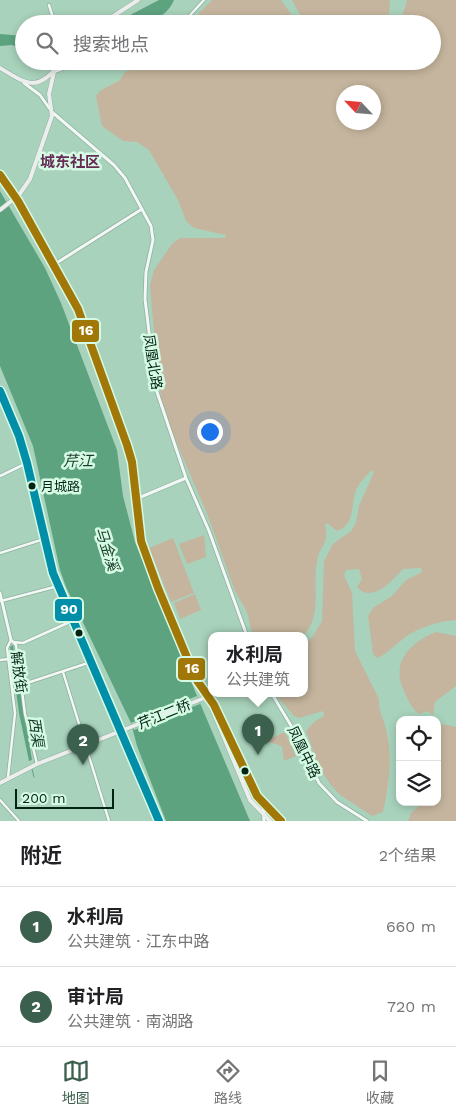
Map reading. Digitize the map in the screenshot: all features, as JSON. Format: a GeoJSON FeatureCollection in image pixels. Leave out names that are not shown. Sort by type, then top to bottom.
{"type":"FeatureCollection","features":[{"type":"Feature","properties":{"kind":"main road"},"geometry":{"type":"LineString","coordinates":[[115,15],[138,0]]}},
{"type":"Feature","properties":{"kind":"main road"},"geometry":{"type":"LineString","coordinates":[[0,68],[24,83],[39,82],[54,72]]}},
{"type":"Feature","properties":{"kind":"main road"},"geometry":{"type":"LineString","coordinates":[[0,210],[20,195],[30,179],[52,112],[49,94],[54,72]]}},
{"type":"Feature","properties":{"kind":"main road"},"geometry":{"type":"LineString","coordinates":[[0,390],[20,436],[44,539],[58,586],[159,821]]}},
{"type":"Feature","properties":{"kind":"main road"},"geometry":{"type":"LineString","coordinates":[[207,697],[214,705],[257,796],[263,805],[281,821]]}},
{"type":"Feature","properties":{"kind":"main road"},"geometry":{"type":"LineString","coordinates":[[207,697],[209,707],[250,800],[270,821]]}},
{"type":"Feature","properties":{"kind":"main road","name":"芹江二桥"},"geometry":{"type":"LineString","coordinates":[[0,783],[8,777],[37,764],[207,697]]}},
{"type":"Feature","properties":{"kind":"street"},"geometry":{"type":"LineString","coordinates":[[190,15],[204,0]]}},
{"type":"Feature","properties":{"kind":"street"},"geometry":{"type":"LineString","coordinates":[[49,5],[52,15]]}},
{"type":"Feature","properties":{"kind":"street"},"geometry":{"type":"LineString","coordinates":[[54,72],[60,70]]}},
{"type":"Feature","properties":{"kind":"street","name":"凤凰北路"},"geometry":{"type":"LineString","coordinates":[[24,83],[40,95],[52,112],[114,165],[125,178],[153,233],[144,299],[153,371],[161,408],[186,478],[209,531],[247,632]]}},
{"type":"Feature","properties":{"kind":"street"},"geometry":{"type":"LineString","coordinates":[[0,176],[13,192],[55,264],[78,309],[128,445],[140,541],[196,679],[207,697]]}},
{"type":"Feature","properties":{"kind":"street"},"geometry":{"type":"LineString","coordinates":[[55,264],[142,210]]}},
{"type":"Feature","properties":{"kind":"street"},"geometry":{"type":"LineString","coordinates":[[0,476],[27,463]]}},
{"type":"Feature","properties":{"kind":"street"},"geometry":{"type":"LineString","coordinates":[[136,498],[186,478]]}},
{"type":"Feature","properties":{"kind":"street"},"geometry":{"type":"LineString","coordinates":[[0,552],[44,539]]}},
{"type":"Feature","properties":{"kind":"street"},"geometry":{"type":"LineString","coordinates":[[1,601],[58,586]]}},
{"type":"Feature","properties":{"kind":"street","name":"解放街"},"geometry":{"type":"LineString","coordinates":[[0,593],[10,640],[8,646],[15,713],[8,777]]}},
{"type":"Feature","properties":{"kind":"street"},"geometry":{"type":"LineString","coordinates":[[10,640],[23,643],[72,620]]}},
{"type":"Feature","properties":{"kind":"street","name":"解放街"},"geometry":{"type":"LineString","coordinates":[[10,640],[16,645],[21,685],[37,764]]}},
{"type":"Feature","properties":{"kind":"street"},"geometry":{"type":"LineString","coordinates":[[0,660],[9,659]]}},
{"type":"Feature","properties":{"kind":"street"},"geometry":{"type":"LineString","coordinates":[[21,685],[92,662]]}},
{"type":"Feature","properties":{"kind":"street"},"geometry":{"type":"LineString","coordinates":[[63,672],[109,821]]}},
{"type":"Feature","properties":{"kind":"street","name":"凤凰中路"},"geometry":{"type":"LineString","coordinates":[[274,697],[296,734],[310,766],[335,797],[368,821]]}},
{"type":"Feature","properties":{"kind":"street"},"geometry":{"type":"LineString","coordinates":[[0,800],[19,821]]}},
{"type":"Feature","properties":{"kind":"street"},"geometry":{"type":"LineString","coordinates":[[263,805],[264,821]]}},
{"type":"Feature","properties":{"kind":"shaded area"},"geometry":{"type":"Polygon","coordinates":[[[212,0],[281,0],[292,15],[198,15],[212,0]]]}},
{"type":"Feature","properties":{"kind":"shaded area"},"geometry":{"type":"Polygon","coordinates":[[[292,0],[390,0],[389,14],[300,15],[292,0]]]}},
{"type":"Feature","properties":{"kind":"shaded area"},"geometry":{"type":"Polygon","coordinates":[[[407,0],[456,0],[456,620],[421,628],[408,635],[377,658],[373,654],[368,616],[373,608],[392,596],[406,580],[422,572],[421,568],[403,569],[382,589],[369,593],[363,592],[357,587],[362,579],[359,569],[346,570],[344,575],[352,593],[355,651],[379,699],[388,739],[390,760],[383,812],[372,816],[340,795],[318,766],[306,731],[314,722],[324,716],[323,711],[299,718],[294,716],[278,697],[308,697],[308,642],[322,621],[324,561],[333,544],[351,531],[356,523],[359,506],[374,472],[372,470],[358,486],[350,520],[347,524],[337,531],[327,523],[325,525],[326,537],[318,556],[316,572],[315,610],[313,620],[306,632],[252,632],[247,612],[235,591],[206,511],[175,439],[161,399],[150,285],[154,270],[172,244],[180,238],[225,238],[226,235],[194,228],[186,221],[178,200],[149,150],[137,142],[123,141],[102,126],[96,96],[101,90],[119,81],[125,72],[129,70],[441,70],[441,15],[402,15],[407,0]]]}},
{"type":"Feature","properties":{"kind":"shaded area"},"geometry":{"type":"Polygon","coordinates":[[[204,535],[206,557],[187,564],[179,544],[204,535]]]}},
{"type":"Feature","properties":{"kind":"shaded area"},"geometry":{"type":"Polygon","coordinates":[[[173,538],[194,593],[171,602],[149,548],[173,538]]]}},
{"type":"Feature","properties":{"kind":"shaded area"},"geometry":{"type":"Polygon","coordinates":[[[195,594],[201,610],[180,619],[174,603],[195,594]]]}},
{"type":"Feature","properties":{"kind":"shaded area"},"geometry":{"type":"Polygon","coordinates":[[[436,632],[456,636],[456,686],[435,702],[433,715],[427,711],[419,714],[410,704],[400,681],[401,662],[405,654],[418,641],[436,632]]]}},
{"type":"Feature","properties":{"kind":"shaded area"},"geometry":{"type":"Polygon","coordinates":[[[441,724],[456,727],[456,821],[408,821],[411,813],[419,806],[441,806],[441,724]]]}},
{"type":"Feature","properties":{"kind":"shaded area"},"geometry":{"type":"Polygon","coordinates":[[[285,732],[296,756],[284,761],[282,746],[266,741],[285,732]]]}},
{"type":"Feature","properties":{"kind":"water"},"geometry":{"type":"Polygon","coordinates":[[[159,0],[174,0],[161,15],[130,15],[159,0]]]}},
{"type":"Feature","properties":{"kind":"water"},"geometry":{"type":"Polygon","coordinates":[[[0,34],[15,35],[15,46],[0,46],[0,34]]]}},
{"type":"Feature","properties":{"kind":"water","name":"芹江"},"geometry":{"type":"Polygon","coordinates":[[[0,191],[45,268],[61,303],[117,450],[123,496],[135,542],[250,821],[166,821],[137,746],[131,723],[66,587],[60,570],[33,446],[0,366],[0,191]]]}},
{"type":"Feature","properties":{"kind":"water"},"geometry":{"type":"Polygon","coordinates":[[[13,645],[32,760],[29,761],[19,713],[10,647],[13,645]]]}},
{"type":"Feature","properties":{"kind":"pier"},"geometry":{"type":"Polygon","coordinates":[[[197,696],[200,704],[134,730],[131,723],[197,696]]]}},
{"type":"Feature","properties":{"kind":"waterway","name":"西渠"},"geometry":{"type":"LineString","coordinates":[[32,769],[34,777]]}},
{"type":"Feature","properties":{"kind":"transit line","name":"16"},"geometry":{"type":"LineString","coordinates":[[0,175],[18,201],[78,309],[132,462],[141,541],[158,588],[196,679],[208,696]]}},
{"type":"Feature","properties":{"kind":"transit line","name":"90"},"geometry":{"type":"LineString","coordinates":[[0,391],[19,436],[27,463],[53,573],[159,821]]}},
{"type":"Feature","properties":{"kind":"transit line","name":"16"},"geometry":{"type":"LineString","coordinates":[[208,697],[257,796],[281,821]]}},
{"type":"Feature","properties":{"kind":"place","name":"月城路"},"geometry":{"type":"Point","coordinates":[32,486]}},
{"type":"Feature","properties":{"kind":"place","name":"水利局"},"geometry":{"type":"Point","coordinates":[258,755]}},
{"type":"Feature","properties":{"kind":"place","name":"审计局"},"geometry":{"type":"Point","coordinates":[83,765]}},
{"type":"Feature","properties":{"kind":"district","name":"城东社区"},"geometry":{"type":"Point","coordinates":[70,162]}},
{"type":"Feature","properties":{"kind":"water label","name":"马金溪"},"geometry":{"type":"Point","coordinates":[107,549]}}]}
